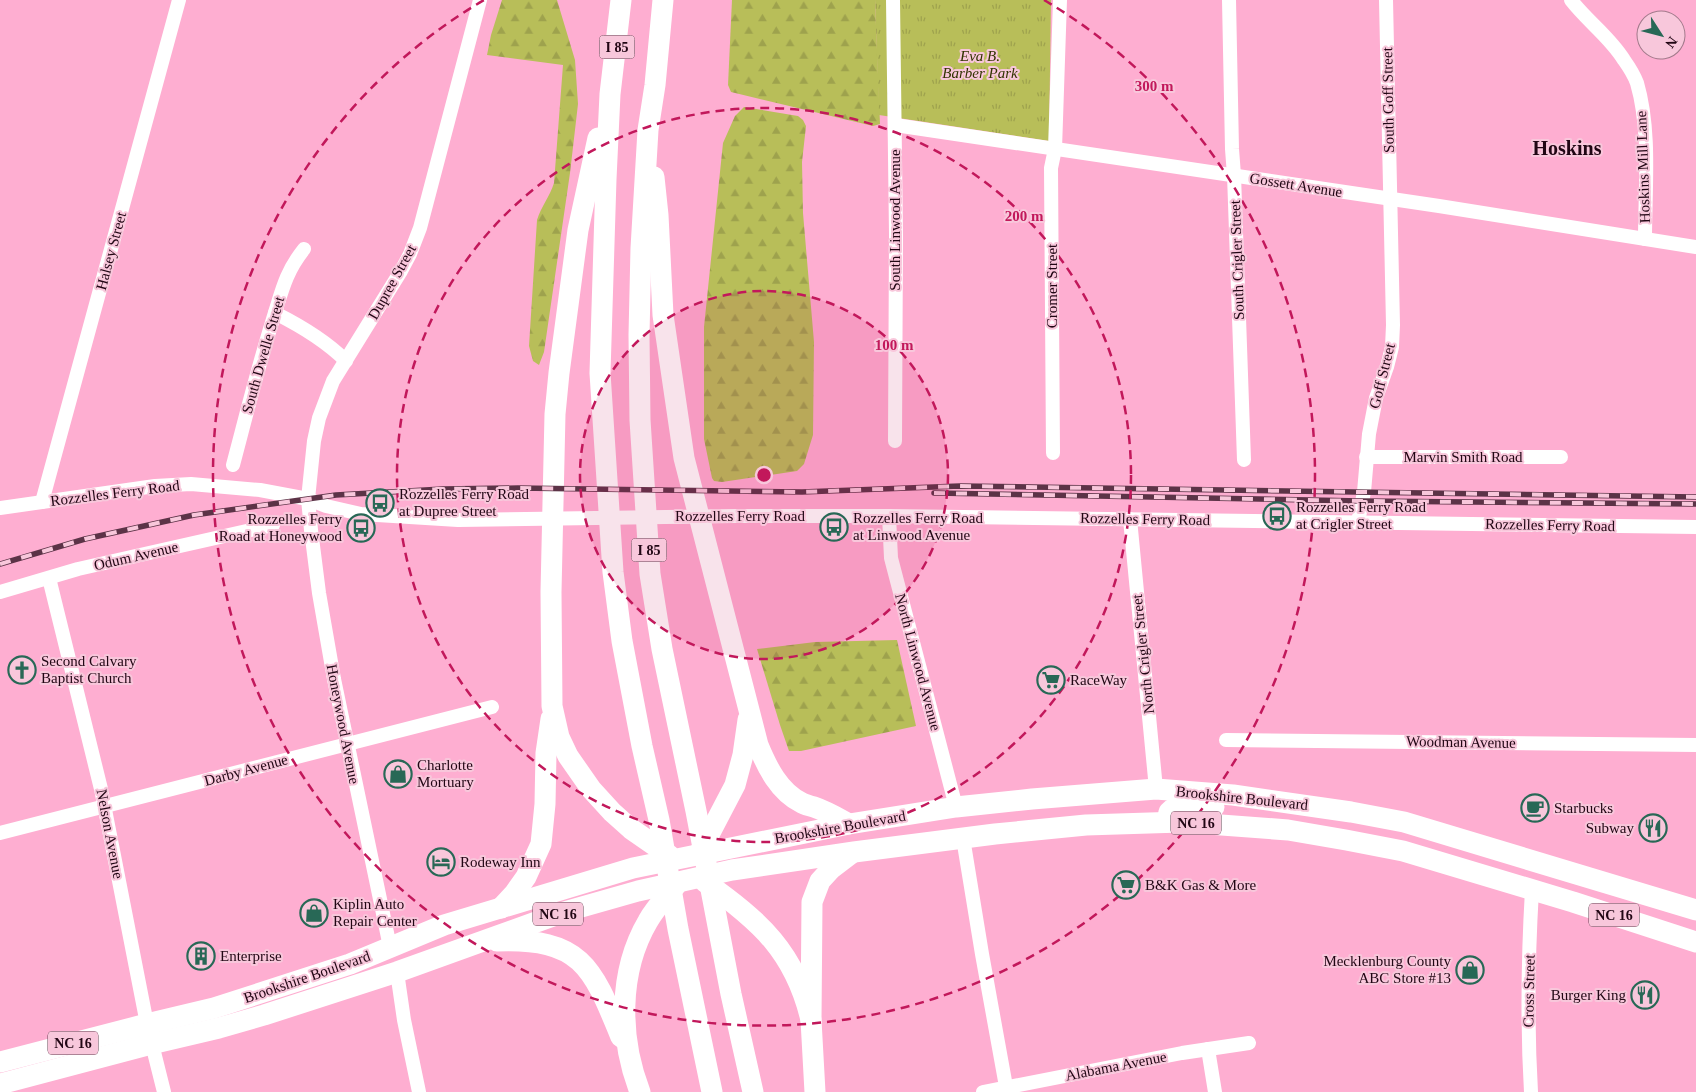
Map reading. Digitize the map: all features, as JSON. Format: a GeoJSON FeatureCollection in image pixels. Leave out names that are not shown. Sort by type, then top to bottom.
{"type":"FeatureCollection","features":[{"type":"Feature","properties":{"kind":"highway","name":"I 85"},"geometry":{"type":"LineString","coordinates":[[622,0],[610,94],[600,373],[613,572],[622,641],[712,1092]]}},
{"type":"Feature","properties":{"kind":"highway","name":"I 85"},"geometry":{"type":"LineString","coordinates":[[664,0],[648,130],[642,202],[639,335],[640,420],[650,574],[664,657],[752,1092]]}},
{"type":"Feature","properties":{"kind":"highway"},"geometry":{"type":"LineString","coordinates":[[500,909],[526,877],[541,844],[545,804],[546,753],[552,706],[551,592],[555,414],[580,220],[610,94]]}},
{"type":"Feature","properties":{"kind":"highway"},"geometry":{"type":"LineString","coordinates":[[648,130],[658,215],[663,315],[684,458],[758,745],[767,766],[782,787],[802,803],[815,807],[849,824]]}},
{"type":"Feature","properties":{"kind":"highway"},"geometry":{"type":"LineString","coordinates":[[552,706],[559,737],[568,756],[591,789],[631,829],[688,868],[739,907],[765,930],[790,965],[802,988],[810,1020]]}},
{"type":"Feature","properties":{"kind":"highway"},"geometry":{"type":"LineString","coordinates":[[630,1058],[625,1013],[626,984],[633,955],[646,926],[688,868],[735,786],[743,755],[748,707]]}},
{"type":"Feature","properties":{"kind":"highway","name":"Brookshire Boulevard"},"geometry":{"type":"LineString","coordinates":[[0,1062],[149,1034],[219,1028],[264,1015],[397,972],[564,912],[638,891],[730,848],[849,824],[956,807],[1156,789],[1233,795],[1317,806],[1404,822],[1696,910]]}},
{"type":"Feature","properties":{"kind":"highway"},"geometry":{"type":"LineString","coordinates":[[1167,822],[1169,812],[1178,806],[1231,808],[1317,806]]}},
{"type":"Feature","properties":{"kind":"highway","name":"Brookshire Boulevard"},"geometry":{"type":"LineString","coordinates":[[0,1084],[149,1034],[214,1008],[350,964],[444,926],[633,868],[732,870],[964,838],[1086,826],[1167,822],[1215,824],[1288,830],[1346,840],[1403,851],[1696,942]]}},
{"type":"Feature","properties":{"kind":"highway"},"geometry":{"type":"LineString","coordinates":[[815,1092],[810,1020],[812,902],[820,881],[831,869],[854,852]]}},
{"type":"Feature","properties":{"kind":"highway"},"geometry":{"type":"LineString","coordinates":[[481,942],[519,940],[545,944],[560,948],[577,958],[588,969],[603,992],[630,1058],[640,1092]]}},
{"type":"Feature","properties":{"kind":"street","name":"Halsey Street"},"geometry":{"type":"LineString","coordinates":[[42,502],[179,0]]}},
{"type":"Feature","properties":{"kind":"street","name":"Dupree Street"},"geometry":{"type":"LineString","coordinates":[[308,499],[314,440],[327,393],[401,271],[420,228],[480,0]]}},
{"type":"Feature","properties":{"kind":"street","name":"South Linwood Avenue"},"geometry":{"type":"LineString","coordinates":[[893,0],[895,441]]}},
{"type":"Feature","properties":{"kind":"street","name":"Cromer Street"},"geometry":{"type":"LineString","coordinates":[[1053,453],[1051,168],[1055,149],[1060,0]]}},
{"type":"Feature","properties":{"kind":"street","name":"South Crigler Street"},"geometry":{"type":"LineString","coordinates":[[1229,0],[1232,149],[1244,460]]}},
{"type":"Feature","properties":{"kind":"street","name":"South Goff Street"},"geometry":{"type":"LineString","coordinates":[[1386,0],[1390,200]]}},
{"type":"Feature","properties":{"kind":"street","name":"Hoskins Mill Lane"},"geometry":{"type":"LineString","coordinates":[[1571,0],[1595,24],[1623,58],[1636,81],[1643,122],[1645,239]]}},
{"type":"Feature","properties":{"kind":"street","name":"Gossett Avenue"},"geometry":{"type":"LineString","coordinates":[[895,125],[1234,175],[1696,247]]}},
{"type":"Feature","properties":{"kind":"street","name":"Goff Street"},"geometry":{"type":"LineString","coordinates":[[1358,522],[1364,492],[1368,434],[1376,398],[1392,347],[1390,200]]}},
{"type":"Feature","properties":{"kind":"street","name":"South Dwelle Street"},"geometry":{"type":"LineString","coordinates":[[233,465],[265,344],[286,276],[304,249]]}},
{"type":"Feature","properties":{"kind":"street"},"geometry":{"type":"LineString","coordinates":[[275,314],[294,322],[329,344],[346,360]]}},
{"type":"Feature","properties":{"kind":"street","name":"Marvin Smith Road"},"geometry":{"type":"LineString","coordinates":[[1366,457],[1561,457]]}},
{"type":"Feature","properties":{"kind":"street","name":"Rozzelles Ferry Road"},"geometry":{"type":"LineString","coordinates":[[0,508],[155,486],[191,484],[260,490],[308,499],[326,506],[369,515],[457,520],[889,516],[1696,527]]}},
{"type":"Feature","properties":{"kind":"street","name":"Honeywood Avenue"},"geometry":{"type":"LineString","coordinates":[[308,499],[319,592],[347,744],[390,947]]}},
{"type":"Feature","properties":{"kind":"street","name":"North Linwood Avenue"},"geometry":{"type":"LineString","coordinates":[[889,516],[892,558],[956,807]]}},
{"type":"Feature","properties":{"kind":"street","name":"North Crigler Street"},"geometry":{"type":"LineString","coordinates":[[1130,519],[1156,789]]}},
{"type":"Feature","properties":{"kind":"street","name":"Odum Avenue"},"geometry":{"type":"LineString","coordinates":[[0,592],[78,569],[273,525]]}},
{"type":"Feature","properties":{"kind":"street","name":"Nelson Avenue"},"geometry":{"type":"LineString","coordinates":[[48,578],[105,805],[149,1034],[164,1092]]}},
{"type":"Feature","properties":{"kind":"street","name":"Darby Avenue"},"geometry":{"type":"LineString","coordinates":[[0,833],[492,707]]}},
{"type":"Feature","properties":{"kind":"street","name":"Woodman Avenue"},"geometry":{"type":"LineString","coordinates":[[1226,740],[1696,745]]}},
{"type":"Feature","properties":{"kind":"street"},"geometry":{"type":"LineString","coordinates":[[964,838],[982,954],[1007,1090]]}},
{"type":"Feature","properties":{"kind":"street","name":"Cross Street"},"geometry":{"type":"LineString","coordinates":[[1531,1092],[1528,1035],[1528,972],[1532,890]]}},
{"type":"Feature","properties":{"kind":"street"},"geometry":{"type":"LineString","coordinates":[[397,972],[404,1020],[419,1092]]}},
{"type":"Feature","properties":{"kind":"street","name":"Alabama Avenue"},"geometry":{"type":"LineString","coordinates":[[983,1092],[1007,1090],[1208,1049],[1249,1043]]}},
{"type":"Feature","properties":{"kind":"street"},"geometry":{"type":"LineString","coordinates":[[1208,1049],[1216,1092]]}},
{"type":"Feature","properties":{"kind":"green space"},"geometry":{"type":"Polygon","coordinates":[[[502,0],[557,0],[575,60],[578,104],[570,173],[544,352],[539,365],[533,361],[529,346],[537,220],[554,183],[563,65],[487,55],[502,0]]]}},
{"type":"Feature","properties":{"kind":"green space"},"geometry":{"type":"Polygon","coordinates":[[[732,0],[875,0],[880,124],[873,126],[731,92],[728,85],[732,0]]]}},
{"type":"Feature","properties":{"kind":"green space","name":"Eva B. Barber Park"},"geometry":{"type":"Polygon","coordinates":[[[875,0],[1051,0],[1049,141],[879,115],[875,0]]]}},
{"type":"Feature","properties":{"kind":"green space"},"geometry":{"type":"Polygon","coordinates":[[[744,107],[798,116],[806,126],[802,162],[803,213],[814,342],[813,435],[804,464],[797,471],[722,482],[714,481],[712,478],[704,439],[704,327],[723,143],[735,116],[744,107]]]}},
{"type":"Feature","properties":{"kind":"green space"},"geometry":{"type":"Polygon","coordinates":[[[897,640],[916,726],[801,751],[789,751],[757,649],[815,642],[897,640]]]}},
{"type":"Feature","properties":{"kind":"railway"},"geometry":{"type":"LineString","coordinates":[[0,564],[85,539],[194,515],[336,495],[443,489],[518,488],[802,492],[960,486],[1696,497]]}},
{"type":"Feature","properties":{"kind":"railway"},"geometry":{"type":"LineString","coordinates":[[934,493],[1362,501],[1696,504]]}},
{"type":"Feature","properties":{"kind":"place","name":"Rozzelles Ferry Road at Dupree Street"},"geometry":{"type":"Point","coordinates":[380,503]}},
{"type":"Feature","properties":{"kind":"place","name":"Rozzelles Ferry Road at Crigler Street"},"geometry":{"type":"Point","coordinates":[1277,516]}},
{"type":"Feature","properties":{"kind":"place","name":"Rozzelles Ferry Road at Linwood Avenue"},"geometry":{"type":"Point","coordinates":[834,527]}},
{"type":"Feature","properties":{"kind":"place","name":"Rozzelles Ferry Road at Honeywood"},"geometry":{"type":"Point","coordinates":[361,528]}},
{"type":"Feature","properties":{"kind":"place","name":"Second Calvary Baptist Church"},"geometry":{"type":"Point","coordinates":[22,670]}},
{"type":"Feature","properties":{"kind":"place","name":"RaceWay"},"geometry":{"type":"Point","coordinates":[1051,680]}},
{"type":"Feature","properties":{"kind":"place","name":"Charlotte Mortuary"},"geometry":{"type":"Point","coordinates":[398,774]}},
{"type":"Feature","properties":{"kind":"place","name":"Starbucks"},"geometry":{"type":"Point","coordinates":[1535,808]}},
{"type":"Feature","properties":{"kind":"place","name":"Subway"},"geometry":{"type":"Point","coordinates":[1653,828]}},
{"type":"Feature","properties":{"kind":"place","name":"Rodeway Inn"},"geometry":{"type":"Point","coordinates":[441,862]}},
{"type":"Feature","properties":{"kind":"place","name":"B&K Gas & More"},"geometry":{"type":"Point","coordinates":[1126,885]}},
{"type":"Feature","properties":{"kind":"place","name":"Kiplin Auto Repair Center"},"geometry":{"type":"Point","coordinates":[314,913]}},
{"type":"Feature","properties":{"kind":"place","name":"Enterprise"},"geometry":{"type":"Point","coordinates":[201,956]}},
{"type":"Feature","properties":{"kind":"place","name":"Mecklenburg County ABC Store #13"},"geometry":{"type":"Point","coordinates":[1470,970]}},
{"type":"Feature","properties":{"kind":"place","name":"Burger King"},"geometry":{"type":"Point","coordinates":[1645,995]}},
{"type":"Feature","properties":{"kind":"district","name":"Hoskins"},"geometry":{"type":"Point","coordinates":[1567,148]}}]}
